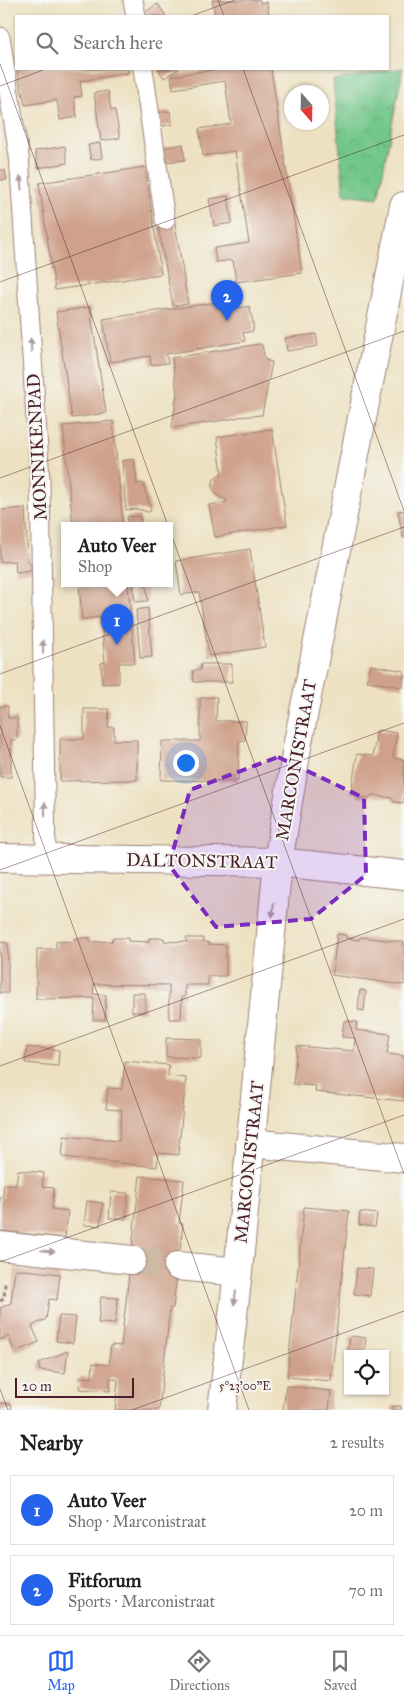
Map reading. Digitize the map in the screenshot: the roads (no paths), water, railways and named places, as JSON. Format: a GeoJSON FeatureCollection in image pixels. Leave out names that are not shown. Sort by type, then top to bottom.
{"type":"FeatureCollection","features":[{"type":"Feature","properties":{"kind":"street","name":"MARCONISTRAAT"},"geometry":{"type":"LineString","coordinates":[[222,1410],[238,1272],[278,862],[298,742],[404,206]]}},
{"type":"Feature","properties":{"kind":"street","name":"DALTONSTRAAT"},"geometry":{"type":"LineString","coordinates":[[0,858],[278,862],[404,876]]}},
{"type":"Feature","properties":{"kind":"street"},"geometry":{"type":"LineString","coordinates":[[250,1143],[404,1158]]}},
{"type":"Feature","properties":{"kind":"street"},"geometry":{"type":"LineString","coordinates":[[0,1246],[132,1260]]}},
{"type":"Feature","properties":{"kind":"street"},"geometry":{"type":"LineString","coordinates":[[178,1266],[238,1272]]}},
{"type":"Feature","properties":{"kind":"lane"},"geometry":{"type":"LineString","coordinates":[[133,0],[136,15]]}},
{"type":"Feature","properties":{"kind":"lane","name":"MONNIKENPAD"},"geometry":{"type":"LineString","coordinates":[[0,37],[19,154],[40,481],[46,858]]}},
{"type":"Feature","properties":{"kind":"lane"},"geometry":{"type":"LineString","coordinates":[[143,70],[165,220]]}},
{"type":"Feature","properties":{"kind":"tunnel"},"geometry":{"type":"LineString","coordinates":[[132,1260],[178,1266]]}},
{"type":"Feature","properties":{"kind":"place","name":"Fitforum"},"geometry":{"type":"Point","coordinates":[227,321]}},
{"type":"Feature","properties":{"kind":"place","name":"Auto Veer"},"geometry":{"type":"Point","coordinates":[117,645]}}]}
